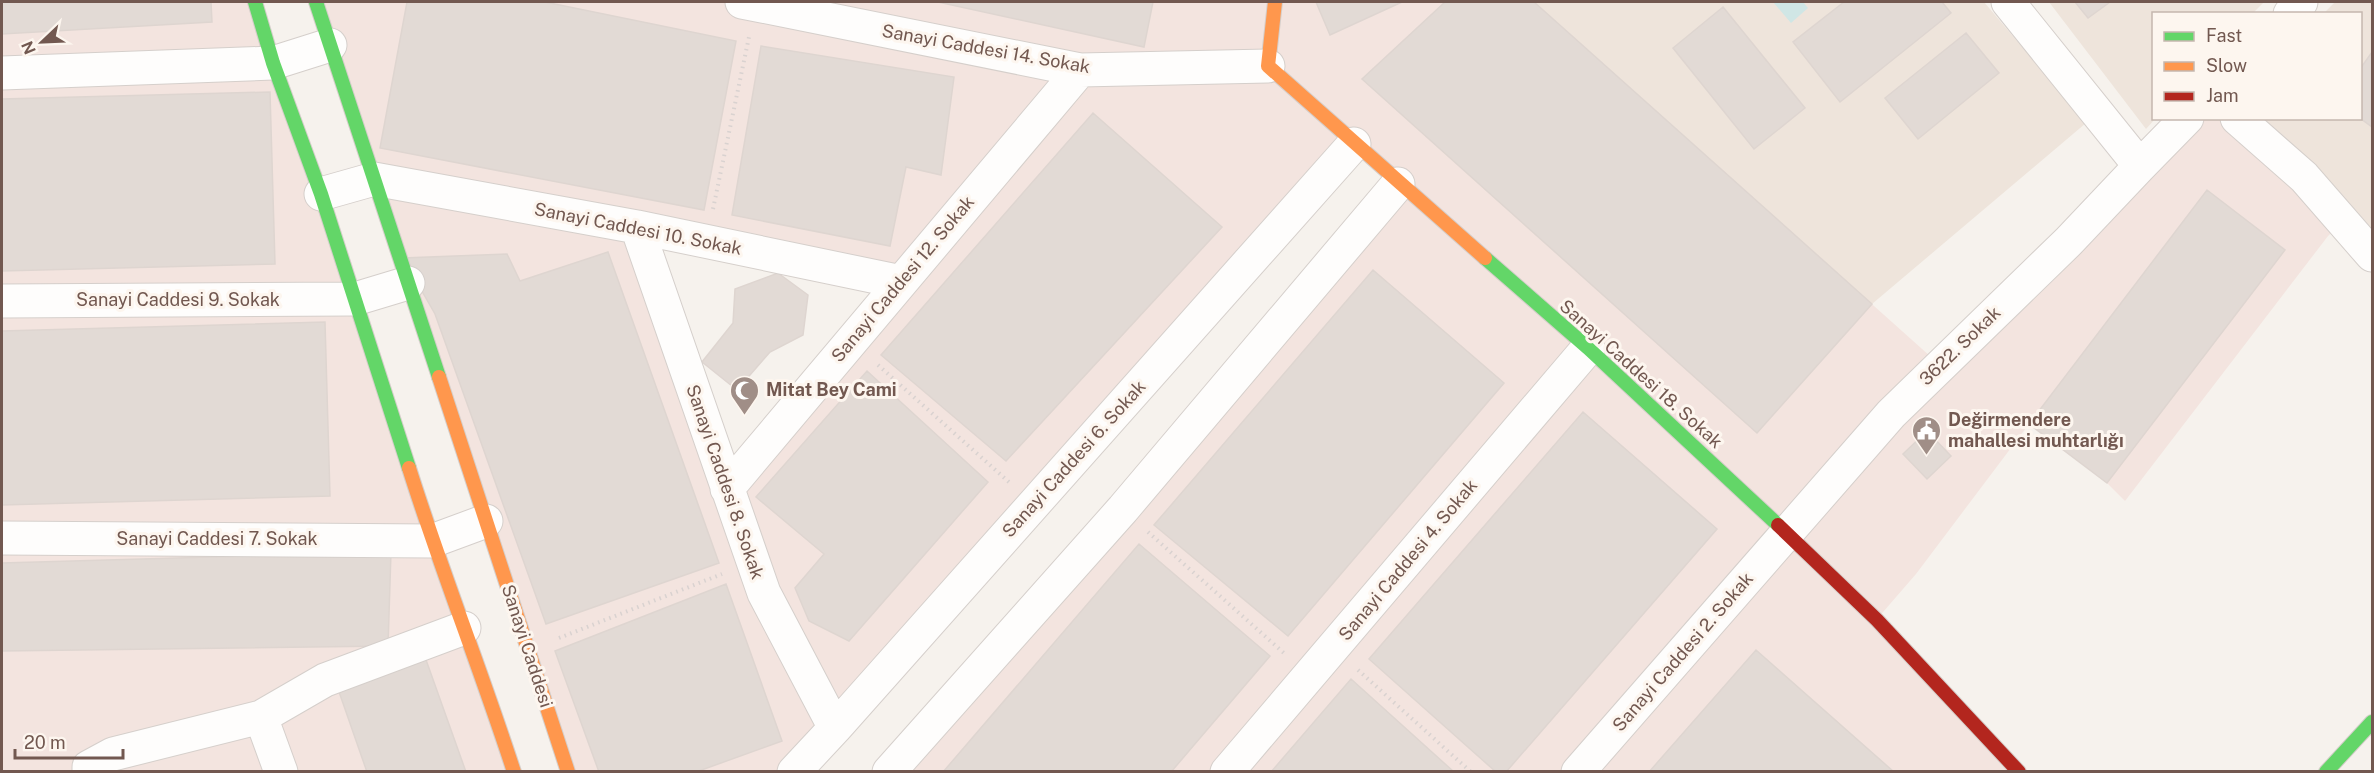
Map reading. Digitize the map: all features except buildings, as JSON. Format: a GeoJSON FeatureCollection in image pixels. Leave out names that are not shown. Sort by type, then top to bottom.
{"type":"FeatureCollection","features":[{"type":"Feature","properties":{"kind":"street"},"geometry":{"type":"LineString","coordinates":[[255,2],[273,63],[321,194],[432,541],[480,668],[514,771]]}},
{"type":"Feature","properties":{"kind":"street","name":"Sanayi Caddesi"},"geometry":{"type":"LineString","coordinates":[[316,2],[568,771]]}},
{"type":"Feature","properties":{"kind":"street"},"geometry":{"type":"LineString","coordinates":[[1268,66],[1275,2]]}},
{"type":"Feature","properties":{"kind":"street"},"geometry":{"type":"LineString","coordinates":[[2008,2],[2140,166]]}},
{"type":"Feature","properties":{"kind":"street","name":"Sanayi Caddesi 14. Sokak"},"geometry":{"type":"LineString","coordinates":[[749,3],[1080,70],[1268,66]]}},
{"type":"Feature","properties":{"kind":"street"},"geometry":{"type":"LineString","coordinates":[[2,73],[273,63],[330,45]]}},
{"type":"Feature","properties":{"kind":"street","name":"Sanayi Caddesi 18. Sokak"},"geometry":{"type":"LineString","coordinates":[[1268,66],[1398,184],[1588,348],[1787,533],[1877,620],[2019,771]]}},
{"type":"Feature","properties":{"kind":"street","name":"Sanayi Caddesi 12. Sokak"},"geometry":{"type":"LineString","coordinates":[[727,489],[1080,70]]}},
{"type":"Feature","properties":{"kind":"street","name":"3622. Sokak"},"geometry":{"type":"LineString","coordinates":[[1787,533],[1891,414],[2069,242],[2185,120]]}},
{"type":"Feature","properties":{"kind":"street"},"geometry":{"type":"LineString","coordinates":[[2239,120],[2304,177],[2373,255]]}},
{"type":"Feature","properties":{"kind":"street","name":"Sanayi Caddesi 6. Sokak"},"geometry":{"type":"LineString","coordinates":[[794,771],[835,728],[1354,144]]}},
{"type":"Feature","properties":{"kind":"street"},"geometry":{"type":"LineString","coordinates":[[321,194],[374,179]]}},
{"type":"Feature","properties":{"kind":"street","name":"Sanayi Caddesi 10. Sokak"},"geometry":{"type":"LineString","coordinates":[[374,179],[637,227],[901,282]]}},
{"type":"Feature","properties":{"kind":"street"},"geometry":{"type":"LineString","coordinates":[[889,771],[1123,510],[1398,184]]}},
{"type":"Feature","properties":{"kind":"street","name":"Sanayi Caddesi 8. Sokak"},"geometry":{"type":"LineString","coordinates":[[637,227],[764,593],[835,728]]}},
{"type":"Feature","properties":{"kind":"street"},"geometry":{"type":"LineString","coordinates":[[355,299],[408,283]]}},
{"type":"Feature","properties":{"kind":"street","name":"Sanayi Caddesi 9. Sokak"},"geometry":{"type":"LineString","coordinates":[[2,302],[355,299]]}},
{"type":"Feature","properties":{"kind":"street","name":"Sanayi Caddesi 4. Sokak"},"geometry":{"type":"LineString","coordinates":[[1227,771],[1588,348]]}},
{"type":"Feature","properties":{"kind":"street"},"geometry":{"type":"LineString","coordinates":[[432,541],[486,521]]}},
{"type":"Feature","properties":{"kind":"street","name":"Sanayi Caddesi 2. Sokak"},"geometry":{"type":"LineString","coordinates":[[1578,771],[1787,533]]}},
{"type":"Feature","properties":{"kind":"street","name":"Sanayi Caddesi 7. Sokak"},"geometry":{"type":"LineString","coordinates":[[2,538],[432,541]]}},
{"type":"Feature","properties":{"kind":"street"},"geometry":{"type":"LineString","coordinates":[[89,771],[89,768],[113,754],[261,717],[325,680],[464,628]]}},
{"type":"Feature","properties":{"kind":"street"},"geometry":{"type":"LineString","coordinates":[[261,717],[281,771]]}},
{"type":"Feature","properties":{"kind":"street"},"geometry":{"type":"LineString","coordinates":[[2326,771],[2373,722]]}},
{"type":"Feature","properties":{"kind":"path"},"geometry":{"type":"LineString","coordinates":[[706,242],[749,3]]}},
{"type":"Feature","properties":{"kind":"path"},"geometry":{"type":"LineString","coordinates":[[851,341],[1034,504]]}},
{"type":"Feature","properties":{"kind":"path"},"geometry":{"type":"LineString","coordinates":[[1123,510],[1309,676]]}},
{"type":"Feature","properties":{"kind":"path"},"geometry":{"type":"LineString","coordinates":[[529,650],[753,562]]}},
{"type":"Feature","properties":{"kind":"path"},"geometry":{"type":"LineString","coordinates":[[1333,647],[1471,771]]}},
{"type":"Feature","properties":{"kind":"shaded area"},"geometry":{"type":"Polygon","coordinates":[[[2,2],[255,2],[514,771],[2,772],[2,2]]]}},
{"type":"Feature","properties":{"kind":"shaded area"},"geometry":{"type":"Polygon","coordinates":[[[316,2],[1534,2],[1940,365],[2186,120],[2238,120],[2343,221],[2328,236],[2125,501],[2107,483],[2029,424],[1916,574],[1877,619],[2019,771],[889,771],[1398,184],[1354,145],[794,771],[568,771],[316,2]],[[638,228],[727,488],[900,282],[638,228]]]}},
{"type":"Feature","properties":{"kind":"shaded area"},"geometry":{"type":"Polygon","coordinates":[[[1534,2],[1984,2],[2086,123],[1872,304],[1534,2]]]}},
{"type":"Feature","properties":{"kind":"shaded area"},"geometry":{"type":"Polygon","coordinates":[[[1773,2],[1803,2],[1808,8],[1791,23],[1773,2]]]}},
{"type":"Feature","properties":{"kind":"shaded area"},"geometry":{"type":"Polygon","coordinates":[[[2049,2],[2264,2],[2254,12],[2152,12],[2152,120],[2154,120],[2146,129],[2049,2]]]}},
{"type":"Feature","properties":{"kind":"shaded area"},"geometry":{"type":"Polygon","coordinates":[[[2335,2],[2372,2],[2372,233],[2255,120],[2362,120],[2362,12],[2325,12],[2335,2]]]}},
{"type":"Feature","properties":{"kind":"traffic: fast"},"geometry":{"type":"LineString","coordinates":[[255,2],[273,63],[321,194],[409,468]]}},
{"type":"Feature","properties":{"kind":"traffic: fast"},"geometry":{"type":"LineString","coordinates":[[316,2],[439,377]]}},
{"type":"Feature","properties":{"kind":"traffic: fast"},"geometry":{"type":"LineString","coordinates":[[1485,258],[1588,348],[1778,525]]}},
{"type":"Feature","properties":{"kind":"traffic: fast"},"geometry":{"type":"LineString","coordinates":[[2326,772],[2372,722]]}},
{"type":"Feature","properties":{"kind":"traffic: slow"},"geometry":{"type":"LineString","coordinates":[[1275,2],[1268,66],[1485,258]]}},
{"type":"Feature","properties":{"kind":"traffic: slow"},"geometry":{"type":"LineString","coordinates":[[439,377],[568,772]]}},
{"type":"Feature","properties":{"kind":"traffic: slow"},"geometry":{"type":"LineString","coordinates":[[409,468],[514,772]]}},
{"type":"Feature","properties":{"kind":"traffic: jam"},"geometry":{"type":"LineString","coordinates":[[1778,525],[1877,620],[2019,772]]}},
{"type":"Feature","properties":{"kind":"place","name":"Mitat Bey Cami"},"geometry":{"type":"Point","coordinates":[745,416]}},
{"type":"Feature","properties":{"kind":"place","name":"Değirmendere mahallesi muhtarlığı"},"geometry":{"type":"Point","coordinates":[1927,456]}}]}
